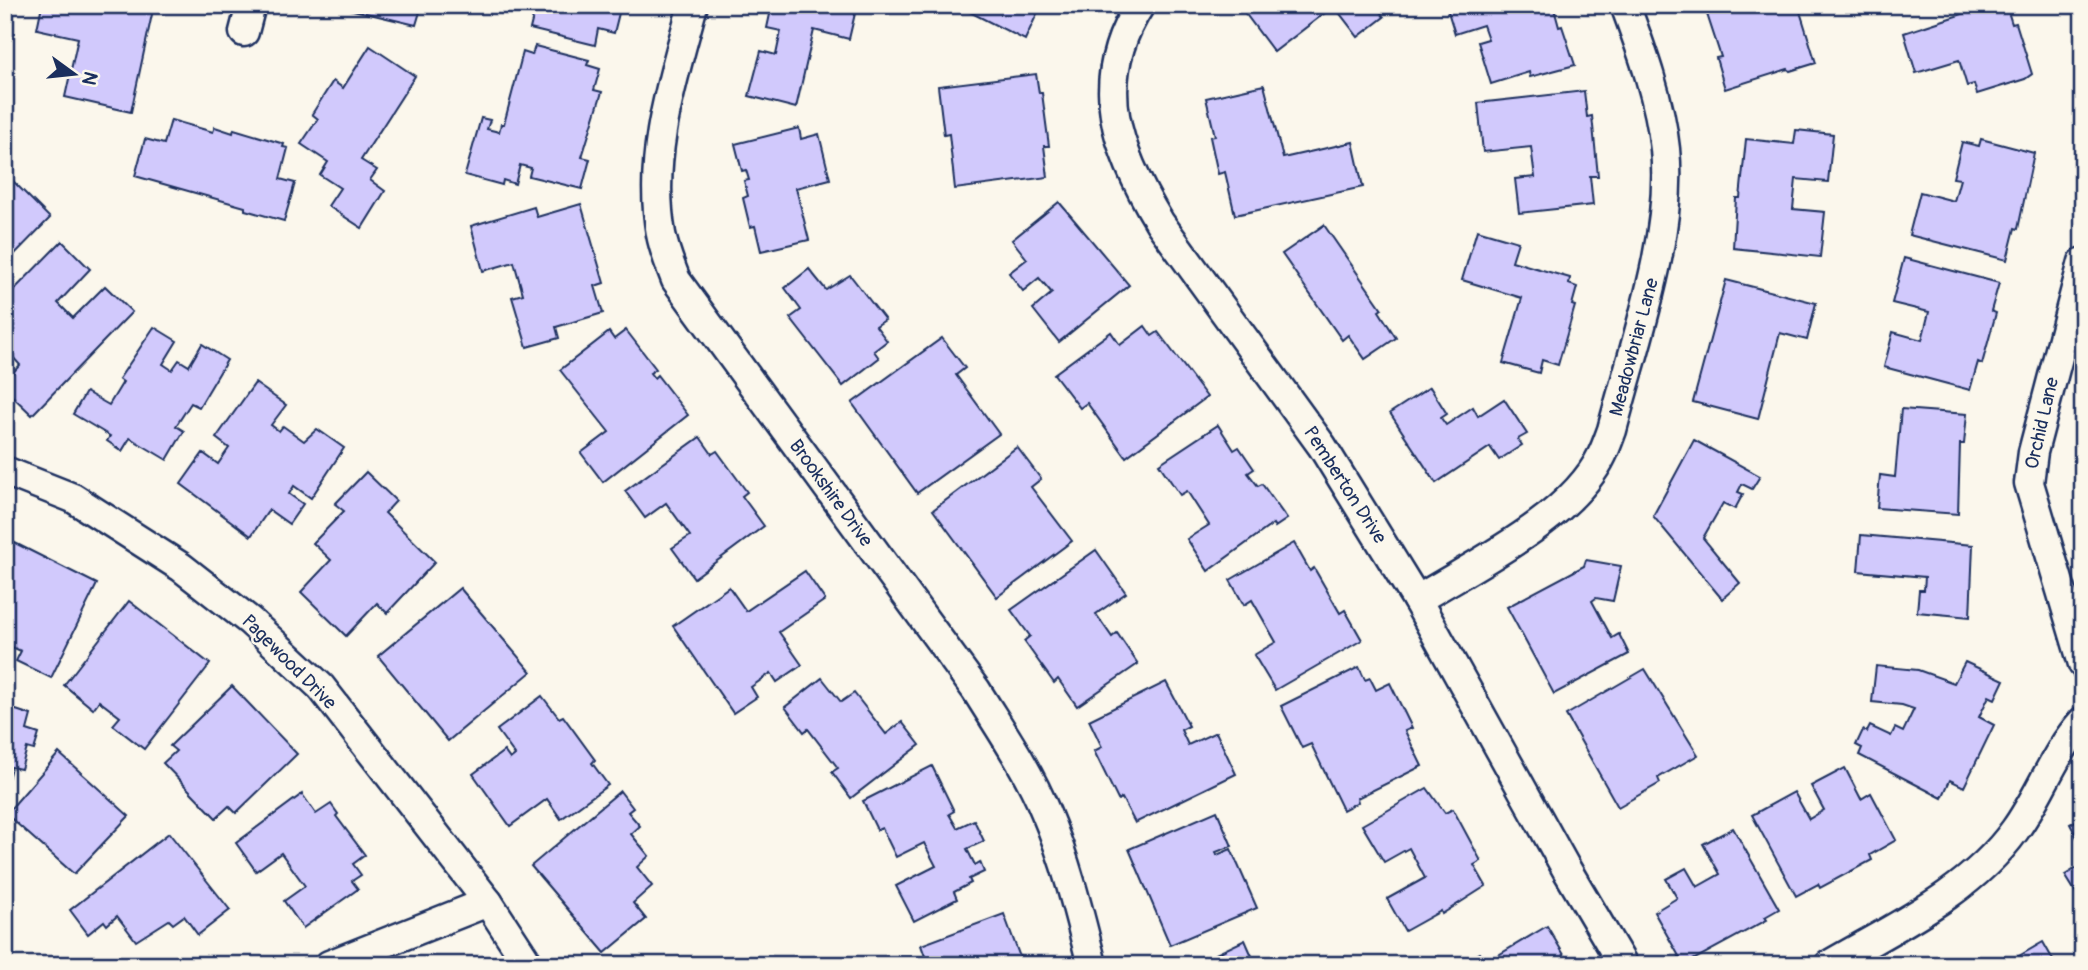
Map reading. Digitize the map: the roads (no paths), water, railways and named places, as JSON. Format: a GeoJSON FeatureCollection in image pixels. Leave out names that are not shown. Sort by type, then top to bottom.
{"type":"FeatureCollection","features":[{"type":"Feature","properties":{"kind":"street","name":"Brookshire Drive"},"geometry":{"type":"LineString","coordinates":[[693,5],[660,139],[658,199],[661,234],[676,281],[976,690],[1010,744],[1045,810],[1076,900],[1091,965]]}},
{"type":"Feature","properties":{"kind":"street","name":"Pemberton Drive"},"geometry":{"type":"LineString","coordinates":[[1140,5],[1121,44],[1114,73],[1112,99],[1115,126],[1137,185],[1160,223],[1322,446],[1417,600],[1623,965]]}},
{"type":"Feature","properties":{"kind":"street","name":"Meadowbriar Lane"},"geometry":{"type":"LineString","coordinates":[[1417,600],[1538,525],[1563,505],[1584,483],[1602,456],[1612,430],[1657,258],[1664,210],[1665,150],[1656,100],[1625,5]]}},
{"type":"Feature","properties":{"kind":"street","name":"Orchid Lane"},"geometry":{"type":"LineString","coordinates":[[2083,262],[2033,452],[2029,483],[2083,664]]}},
{"type":"Feature","properties":{"kind":"street","name":"Pagewood Drive"},"geometry":{"type":"LineString","coordinates":[[5,471],[73,498],[181,567],[250,621],[321,687],[488,902],[529,965]]}},
{"type":"Feature","properties":{"kind":"street"},"geometry":{"type":"LineString","coordinates":[[1829,965],[1928,908],[1990,860],[2016,830],[2083,720]]}},
{"type":"Feature","properties":{"kind":"street"},"geometry":{"type":"LineString","coordinates":[[329,965],[488,902]]}}]}
